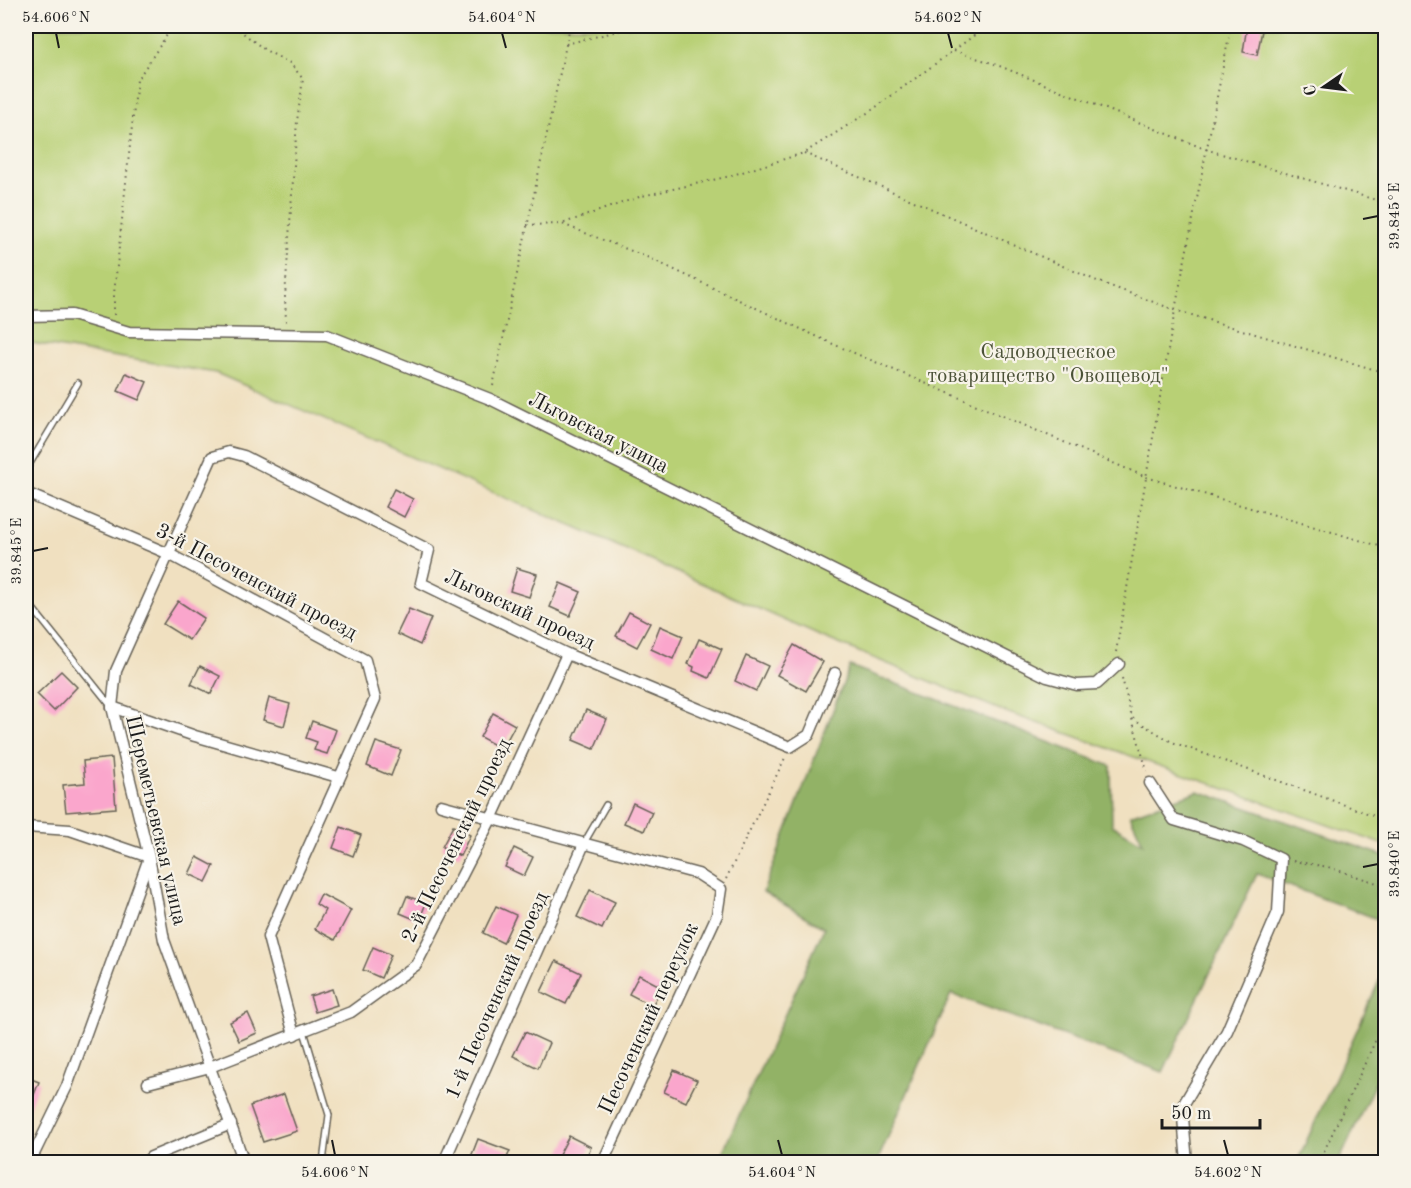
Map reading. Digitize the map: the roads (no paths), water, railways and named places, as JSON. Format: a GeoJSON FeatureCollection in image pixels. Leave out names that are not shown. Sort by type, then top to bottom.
{"type":"FeatureCollection","features":[{"type":"Feature","properties":{"kind":"street","name":"Льговская улица"},"geometry":{"type":"LineString","coordinates":[[26,316],[72,315],[129,332],[327,335],[490,399],[1047,677],[1077,685],[1097,684],[1119,664]]}},
{"type":"Feature","properties":{"kind":"street","name":"Льговский проезд"},"geometry":{"type":"LineString","coordinates":[[212,457],[230,453],[244,456],[429,550],[421,583],[567,654],[790,747],[809,735],[835,673]]}},
{"type":"Feature","properties":{"kind":"street","name":"Шереметьевская улица"},"geometry":{"type":"LineString","coordinates":[[212,457],[116,671],[112,707],[149,857],[164,940],[244,1162]]}},
{"type":"Feature","properties":{"kind":"street","name":"3-й Песоченский проезд"},"geometry":{"type":"LineString","coordinates":[[26,492],[169,554],[365,660],[375,699],[268,937],[299,1033]]}},
{"type":"Feature","properties":{"kind":"street","name":"2-й Песоченский проезд"},"geometry":{"type":"LineString","coordinates":[[148,1083],[210,1067],[351,1012],[416,964],[491,819],[567,654]]}},
{"type":"Feature","properties":{"kind":"street"},"geometry":{"type":"LineString","coordinates":[[112,707],[195,736],[338,777]]}},
{"type":"Feature","properties":{"kind":"street"},"geometry":{"type":"LineString","coordinates":[[1150,783],[1174,820],[1243,841],[1281,859],[1278,912],[1227,1031],[1182,1107],[1187,1162]]}},
{"type":"Feature","properties":{"kind":"street"},"geometry":{"type":"LineString","coordinates":[[441,805],[584,844]]}},
{"type":"Feature","properties":{"kind":"street"},"geometry":{"type":"LineString","coordinates":[[26,827],[70,830],[149,857],[67,1086],[30,1162]]}},
{"type":"Feature","properties":{"kind":"street","name":"Песоченский переулок"},"geometry":{"type":"LineString","coordinates":[[584,844],[698,874],[721,889],[717,915],[603,1162]]}},
{"type":"Feature","properties":{"kind":"street","name":"1-й Песоченский проезд"},"geometry":{"type":"LineString","coordinates":[[444,1162],[584,844]]}},
{"type":"Feature","properties":{"kind":"street"},"geometry":{"type":"LineString","coordinates":[[146,1162],[151,1157],[231,1125]]}},
{"type":"Feature","properties":{"kind":"lane"},"geometry":{"type":"LineString","coordinates":[[26,470],[78,382]]}},
{"type":"Feature","properties":{"kind":"lane"},"geometry":{"type":"LineString","coordinates":[[26,600],[112,707]]}},
{"type":"Feature","properties":{"kind":"lane"},"geometry":{"type":"LineString","coordinates":[[584,844],[606,805]]}},
{"type":"Feature","properties":{"kind":"lane"},"geometry":{"type":"LineString","coordinates":[[299,1033],[329,1115],[323,1162]]}},
{"type":"Feature","properties":{"kind":"park label","name":"Садоводческое товарищество \"Овощевод\""},"geometry":{"type":"Point","coordinates":[1048,363]}}]}
